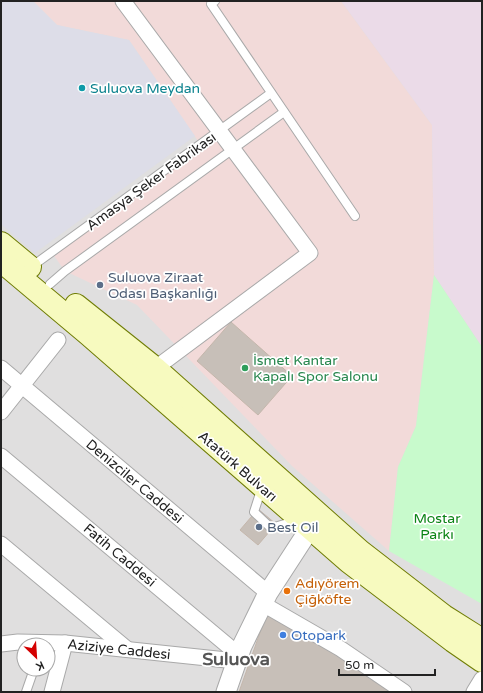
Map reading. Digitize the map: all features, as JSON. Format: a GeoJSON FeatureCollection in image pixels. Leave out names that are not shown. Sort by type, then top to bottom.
{"type":"FeatureCollection","features":[{"type":"Feature","properties":{"kind":"main road","name":"Atatürk Bulvarı"},"geometry":{"type":"LineString","coordinates":[[1,243],[50,284],[310,521],[355,567],[482,661]]}},
{"type":"Feature","properties":{"kind":"main road","name":"Atatürk Bulvarı"},"geometry":{"type":"LineString","coordinates":[[1,261],[72,320],[147,374],[262,486],[310,521],[360,551],[444,616],[482,640]]}},
{"type":"Feature","properties":{"kind":"street"},"geometry":{"type":"LineString","coordinates":[[123,1],[310,254],[147,374]]}},
{"type":"Feature","properties":{"kind":"street"},"geometry":{"type":"LineString","coordinates":[[1,412],[58,340]]}},
{"type":"Feature","properties":{"kind":"street","name":"Denizciler Caddesi"},"geometry":{"type":"LineString","coordinates":[[1,368],[266,599],[404,692]]}},
{"type":"Feature","properties":{"kind":"street","name":"Fatih Caddesi"},"geometry":{"type":"LineString","coordinates":[[1,456],[237,658]]}},
{"type":"Feature","properties":{"kind":"street"},"geometry":{"type":"LineString","coordinates":[[226,692],[237,658],[266,599],[310,521]]}},
{"type":"Feature","properties":{"kind":"street"},"geometry":{"type":"LineString","coordinates":[[1,544],[127,649]]}},
{"type":"Feature","properties":{"kind":"street"},"geometry":{"type":"LineString","coordinates":[[1,632],[7,643]]}},
{"type":"Feature","properties":{"kind":"street","name":"Aziziye Caddesi"},"geometry":{"type":"LineString","coordinates":[[56,643],[237,658]]}},
{"type":"Feature","properties":{"kind":"street"},"geometry":{"type":"LineString","coordinates":[[52,692],[65,643]]}},
{"type":"Feature","properties":{"kind":"street"},"geometry":{"type":"LineString","coordinates":[[474,692],[482,678]]}},
{"type":"Feature","properties":{"kind":"lane"},"geometry":{"type":"LineString","coordinates":[[211,2],[355,216]]}},
{"type":"Feature","properties":{"kind":"lane","name":"Amasya Şeker Fabrikası"},"geometry":{"type":"LineString","coordinates":[[30,268],[271,93]]}},
{"type":"Feature","properties":{"kind":"lane","name":"Amasya Şeker Fabrikası"},"geometry":{"type":"LineString","coordinates":[[50,284],[65,271],[284,112]]}},
{"type":"Feature","properties":{"kind":"lane"},"geometry":{"type":"LineString","coordinates":[[26,692],[31,677]]}},
{"type":"Feature","properties":{"kind":"shaded area"},"geometry":{"type":"Polygon","coordinates":[[[1,1],[482,1],[482,692],[1,692],[1,1]]]}},
{"type":"Feature","properties":{"kind":"shaded area","name":"Suluova Meydan"},"geometry":{"type":"Polygon","coordinates":[[[1,1],[33,1],[57,25],[129,40],[195,136],[35,253],[1,224],[1,1]]]}},
{"type":"Feature","properties":{"kind":"shaded area"},"geometry":{"type":"Polygon","coordinates":[[[33,1],[341,1],[432,125],[434,275],[416,426],[398,467],[389,551],[292,466],[137,305],[65,271],[52,253],[200,144],[129,40],[57,25],[33,1]]]}},
{"type":"Feature","properties":{"kind":"shaded area"},"geometry":{"type":"Polygon","coordinates":[[[341,1],[482,1],[482,347],[434,275],[432,125],[341,1]]]}},
{"type":"Feature","properties":{"kind":"green space","name":"Mostar Parkı"},"geometry":{"type":"Polygon","coordinates":[[[434,275],[482,347],[482,604],[389,551],[398,467],[416,426],[434,275]]]}},
{"type":"Feature","properties":{"kind":"building","name":"İsmet Kantar Kapalı Spor Salonu"},"geometry":{"type":"Polygon","coordinates":[[[231,322],[292,376],[258,415],[197,361],[231,322]]]}},
{"type":"Feature","properties":{"kind":"building"},"geometry":{"type":"Polygon","coordinates":[[[258,509],[276,524],[258,545],[240,530],[258,509]]]}},
{"type":"Feature","properties":{"kind":"building","name":"Otopark"},"geometry":{"type":"Polygon","coordinates":[[[267,613],[398,692],[239,692],[267,613]]]}},
{"type":"Feature","properties":{"kind":"place","name":"Suluova Meydan"},"geometry":{"type":"Point","coordinates":[82,88]}},
{"type":"Feature","properties":{"kind":"place","name":"Suluova Ziraat Odası Başkanlığı"},"geometry":{"type":"Point","coordinates":[100,285]}},
{"type":"Feature","properties":{"kind":"place","name":"İsmet Kantar Kapalı Spor Salonu"},"geometry":{"type":"Point","coordinates":[245,368]}},
{"type":"Feature","properties":{"kind":"place","name":"Best Oil"},"geometry":{"type":"Point","coordinates":[259,527]}},
{"type":"Feature","properties":{"kind":"place","name":"Adıyörem Çiğköfte"},"geometry":{"type":"Point","coordinates":[287,591]}},
{"type":"Feature","properties":{"kind":"place","name":"Otopark"},"geometry":{"type":"Point","coordinates":[283,635]}},
{"type":"Feature","properties":{"kind":"district","name":"Suluova"},"geometry":{"type":"Point","coordinates":[236,659]}}]}
